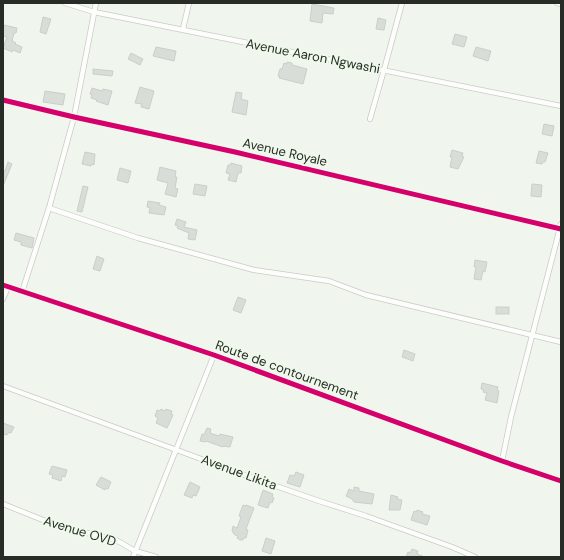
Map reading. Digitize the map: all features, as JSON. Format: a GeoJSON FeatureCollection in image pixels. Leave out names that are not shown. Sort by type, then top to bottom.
{"type":"FeatureCollection","features":[{"type":"Feature","properties":{"kind":"street","name":"Avenue Aaron Ngwashi"},"geometry":{"type":"LineString","coordinates":[[65,3],[94,12],[561,106]]}},
{"type":"Feature","properties":{"kind":"street"},"geometry":{"type":"LineString","coordinates":[[22,292],[49,208],[74,117],[96,3]]}},
{"type":"Feature","properties":{"kind":"street"},"geometry":{"type":"LineString","coordinates":[[183,29],[189,3]]}},
{"type":"Feature","properties":{"kind":"street"},"geometry":{"type":"LineString","coordinates":[[370,119],[402,3]]}},
{"type":"Feature","properties":{"kind":"street"},"geometry":{"type":"LineString","coordinates":[[557,3],[561,4]]}},
{"type":"Feature","properties":{"kind":"street","name":"Avenue Royale"},"geometry":{"type":"LineString","coordinates":[[3,100],[561,227]]}},
{"type":"Feature","properties":{"kind":"street"},"geometry":{"type":"LineString","coordinates":[[49,208],[138,238],[254,270],[329,281],[366,295],[561,342]]}},
{"type":"Feature","properties":{"kind":"street"},"geometry":{"type":"LineString","coordinates":[[502,461],[511,416],[561,227]]}},
{"type":"Feature","properties":{"kind":"street"},"geometry":{"type":"LineString","coordinates":[[3,299],[6,286]]}},
{"type":"Feature","properties":{"kind":"street","name":"Route de contournement"},"geometry":{"type":"LineString","coordinates":[[6,286],[214,355],[502,461],[561,481]]}},
{"type":"Feature","properties":{"kind":"street"},"geometry":{"type":"LineString","coordinates":[[133,557],[214,355]]}},
{"type":"Feature","properties":{"kind":"street","name":"Avenue Likita"},"geometry":{"type":"LineString","coordinates":[[3,386],[319,501],[452,547],[476,557]]}},
{"type":"Feature","properties":{"kind":"street","name":"Avenue OVD"},"geometry":{"type":"LineString","coordinates":[[3,504],[58,526],[116,540],[136,552],[156,557]]}},
{"type":"Feature","properties":{"kind":"building"},"geometry":{"type":"Polygon","coordinates":[[[312,4],[334,8],[333,14],[323,13],[322,23],[310,21],[312,4]]]}},
{"type":"Feature","properties":{"kind":"building"},"geometry":{"type":"Polygon","coordinates":[[[43,17],[51,19],[46,34],[40,32],[43,17]]]}},
{"type":"Feature","properties":{"kind":"building"},"geometry":{"type":"Polygon","coordinates":[[[378,18],[386,20],[384,30],[376,29],[378,18]]]}},
{"type":"Feature","properties":{"kind":"building"},"geometry":{"type":"Polygon","coordinates":[[[4,25],[17,28],[12,41],[22,47],[20,53],[13,50],[12,52],[3,48],[7,37],[3,36],[4,25]]]}},
{"type":"Feature","properties":{"kind":"building"},"geometry":{"type":"Polygon","coordinates":[[[455,34],[467,37],[464,47],[452,44],[455,34]]]}},
{"type":"Feature","properties":{"kind":"building"},"geometry":{"type":"Polygon","coordinates":[[[156,47],[176,51],[174,61],[153,56],[156,47]]]}},
{"type":"Feature","properties":{"kind":"building"},"geometry":{"type":"Polygon","coordinates":[[[476,47],[491,51],[488,61],[473,56],[476,47]]]}},
{"type":"Feature","properties":{"kind":"building"},"geometry":{"type":"Polygon","coordinates":[[[131,53],[143,59],[140,65],[128,59],[131,53]]]}},
{"type":"Feature","properties":{"kind":"building"},"geometry":{"type":"Polygon","coordinates":[[[287,62],[307,69],[303,84],[279,78],[280,77],[278,76],[280,69],[282,69],[284,63],[287,64],[287,62]]]}},
{"type":"Feature","properties":{"kind":"building"},"geometry":{"type":"Polygon","coordinates":[[[93,69],[113,71],[112,76],[93,74],[93,69]]]}},
{"type":"Feature","properties":{"kind":"building"},"geometry":{"type":"Polygon","coordinates":[[[140,87],[154,91],[149,109],[141,107],[142,104],[135,103],[140,87]]]}},
{"type":"Feature","properties":{"kind":"building"},"geometry":{"type":"Polygon","coordinates":[[[92,88],[102,91],[103,89],[112,91],[108,105],[91,98],[92,95],[90,94],[92,88]]]}},
{"type":"Feature","properties":{"kind":"building"},"geometry":{"type":"Polygon","coordinates":[[[45,91],[65,94],[63,105],[43,102],[45,91]]]}},
{"type":"Feature","properties":{"kind":"building"},"geometry":{"type":"Polygon","coordinates":[[[236,92],[242,93],[241,99],[248,101],[246,115],[232,112],[236,92]]]}},
{"type":"Feature","properties":{"kind":"building"},"geometry":{"type":"Polygon","coordinates":[[[544,124],[554,126],[552,136],[542,134],[544,124]]]}},
{"type":"Feature","properties":{"kind":"building"},"geometry":{"type":"Polygon","coordinates":[[[452,150],[463,153],[462,156],[464,157],[458,169],[450,167],[452,150]]]}},
{"type":"Feature","properties":{"kind":"building"},"geometry":{"type":"Polygon","coordinates":[[[539,151],[548,153],[545,162],[542,164],[536,163],[539,151]]]}},
{"type":"Feature","properties":{"kind":"building"},"geometry":{"type":"Polygon","coordinates":[[[85,152],[95,154],[94,165],[92,164],[91,166],[82,164],[85,152]]]}},
{"type":"Feature","properties":{"kind":"building"},"geometry":{"type":"Polygon","coordinates":[[[8,162],[12,164],[3,186],[3,170],[5,171],[8,162]]]}},
{"type":"Feature","properties":{"kind":"building"},"geometry":{"type":"Polygon","coordinates":[[[231,163],[242,166],[241,173],[238,173],[236,182],[228,180],[230,174],[226,173],[228,165],[231,165],[231,163]]]}},
{"type":"Feature","properties":{"kind":"building"},"geometry":{"type":"Polygon","coordinates":[[[160,167],[176,171],[175,177],[177,177],[175,188],[178,189],[176,197],[165,194],[168,183],[157,180],[160,167]]]}},
{"type":"Feature","properties":{"kind":"building"},"geometry":{"type":"Polygon","coordinates":[[[120,168],[131,171],[128,183],[117,180],[120,168]]]}},
{"type":"Feature","properties":{"kind":"building"},"geometry":{"type":"Polygon","coordinates":[[[195,184],[207,186],[205,196],[193,194],[195,184]]]}},
{"type":"Feature","properties":{"kind":"building"},"geometry":{"type":"Polygon","coordinates":[[[532,184],[542,185],[541,197],[531,196],[532,184]]]}},
{"type":"Feature","properties":{"kind":"building"},"geometry":{"type":"Polygon","coordinates":[[[83,186],[88,187],[82,212],[77,211],[83,186]]]}},
{"type":"Feature","properties":{"kind":"building"},"geometry":{"type":"Polygon","coordinates":[[[148,201],[160,203],[159,205],[166,207],[164,215],[149,213],[150,208],[147,207],[148,201]]]}},
{"type":"Feature","properties":{"kind":"building"},"geometry":{"type":"Polygon","coordinates":[[[177,219],[186,222],[184,227],[197,230],[195,240],[188,239],[189,233],[177,228],[178,226],[175,225],[177,219]]]}},
{"type":"Feature","properties":{"kind":"building"},"geometry":{"type":"Polygon","coordinates":[[[16,233],[34,238],[32,248],[21,245],[21,242],[14,240],[16,233]]]}},
{"type":"Feature","properties":{"kind":"building"},"geometry":{"type":"Polygon","coordinates":[[[97,256],[104,259],[100,271],[93,269],[97,256]]]}},
{"type":"Feature","properties":{"kind":"building"},"geometry":{"type":"Polygon","coordinates":[[[475,260],[487,262],[485,272],[483,271],[481,280],[474,279],[476,267],[474,267],[475,260]]]}},
{"type":"Feature","properties":{"kind":"building"},"geometry":{"type":"Polygon","coordinates":[[[238,297],[246,300],[241,313],[233,310],[238,297]]]}},
{"type":"Feature","properties":{"kind":"building"},"geometry":{"type":"Polygon","coordinates":[[[496,307],[509,307],[509,314],[496,314],[496,307]]]}},
{"type":"Feature","properties":{"kind":"building"},"geometry":{"type":"Polygon","coordinates":[[[404,350],[415,354],[413,361],[402,357],[404,350]]]}},
{"type":"Feature","properties":{"kind":"building"},"geometry":{"type":"Polygon","coordinates":[[[482,383],[498,387],[497,390],[499,391],[497,403],[485,400],[487,393],[483,392],[484,390],[481,389],[482,383]]]}},
{"type":"Feature","properties":{"kind":"building"},"geometry":{"type":"Polygon","coordinates":[[[161,409],[165,411],[166,409],[172,411],[171,414],[173,415],[167,428],[156,423],[158,418],[155,416],[157,410],[160,411],[161,409]]]}},
{"type":"Feature","properties":{"kind":"building"},"geometry":{"type":"Polygon","coordinates":[[[3,423],[14,427],[11,433],[9,432],[7,435],[3,434],[3,423]]]}},
{"type":"Feature","properties":{"kind":"building"},"geometry":{"type":"Polygon","coordinates":[[[207,428],[211,429],[210,433],[219,436],[220,434],[233,437],[230,447],[223,447],[206,441],[200,441],[202,434],[204,435],[207,428]]]}},
{"type":"Feature","properties":{"kind":"building"},"geometry":{"type":"Polygon","coordinates":[[[52,466],[67,470],[65,477],[62,476],[61,481],[52,478],[53,475],[49,474],[52,466]]]}},
{"type":"Feature","properties":{"kind":"building"},"geometry":{"type":"Polygon","coordinates":[[[296,472],[304,475],[300,487],[287,483],[290,475],[294,476],[296,472]]]}},
{"type":"Feature","properties":{"kind":"building"},"geometry":{"type":"Polygon","coordinates":[[[101,477],[111,482],[108,489],[106,488],[105,490],[96,485],[101,477]]]}},
{"type":"Feature","properties":{"kind":"building"},"geometry":{"type":"Polygon","coordinates":[[[190,482],[200,487],[196,496],[193,495],[192,498],[184,495],[190,482]]]}},
{"type":"Feature","properties":{"kind":"building"},"geometry":{"type":"Polygon","coordinates":[[[354,487],[359,488],[359,491],[374,494],[372,504],[354,502],[346,496],[349,489],[354,491],[354,487]]]}},
{"type":"Feature","properties":{"kind":"building"},"geometry":{"type":"Polygon","coordinates":[[[263,490],[273,494],[272,497],[274,498],[272,503],[270,502],[268,508],[258,505],[263,490]]]}},
{"type":"Feature","properties":{"kind":"building"},"geometry":{"type":"Polygon","coordinates":[[[391,495],[402,500],[400,510],[389,510],[391,495]]]}},
{"type":"Feature","properties":{"kind":"building"},"geometry":{"type":"Polygon","coordinates":[[[243,505],[254,508],[246,529],[248,530],[246,538],[240,540],[232,531],[233,526],[237,528],[243,505]]]}},
{"type":"Feature","properties":{"kind":"building"},"geometry":{"type":"Polygon","coordinates":[[[417,510],[423,512],[422,514],[430,516],[427,525],[411,520],[414,511],[416,512],[417,510]]]}},
{"type":"Feature","properties":{"kind":"building"},"geometry":{"type":"Polygon","coordinates":[[[266,538],[275,541],[271,554],[262,551],[266,538]]]}},
{"type":"Feature","properties":{"kind":"building"},"geometry":{"type":"Polygon","coordinates":[[[412,549],[418,551],[417,554],[425,557],[406,557],[408,552],[410,553],[412,549]]]}},
{"type":"Feature","properties":{"kind":"cycle path"},"geometry":{"type":"LineString","coordinates":[[3,100],[235,152],[561,229]]}},
{"type":"Feature","properties":{"kind":"cycle path"},"geometry":{"type":"LineString","coordinates":[[3,285],[214,355],[502,461],[561,481]]}}]}
